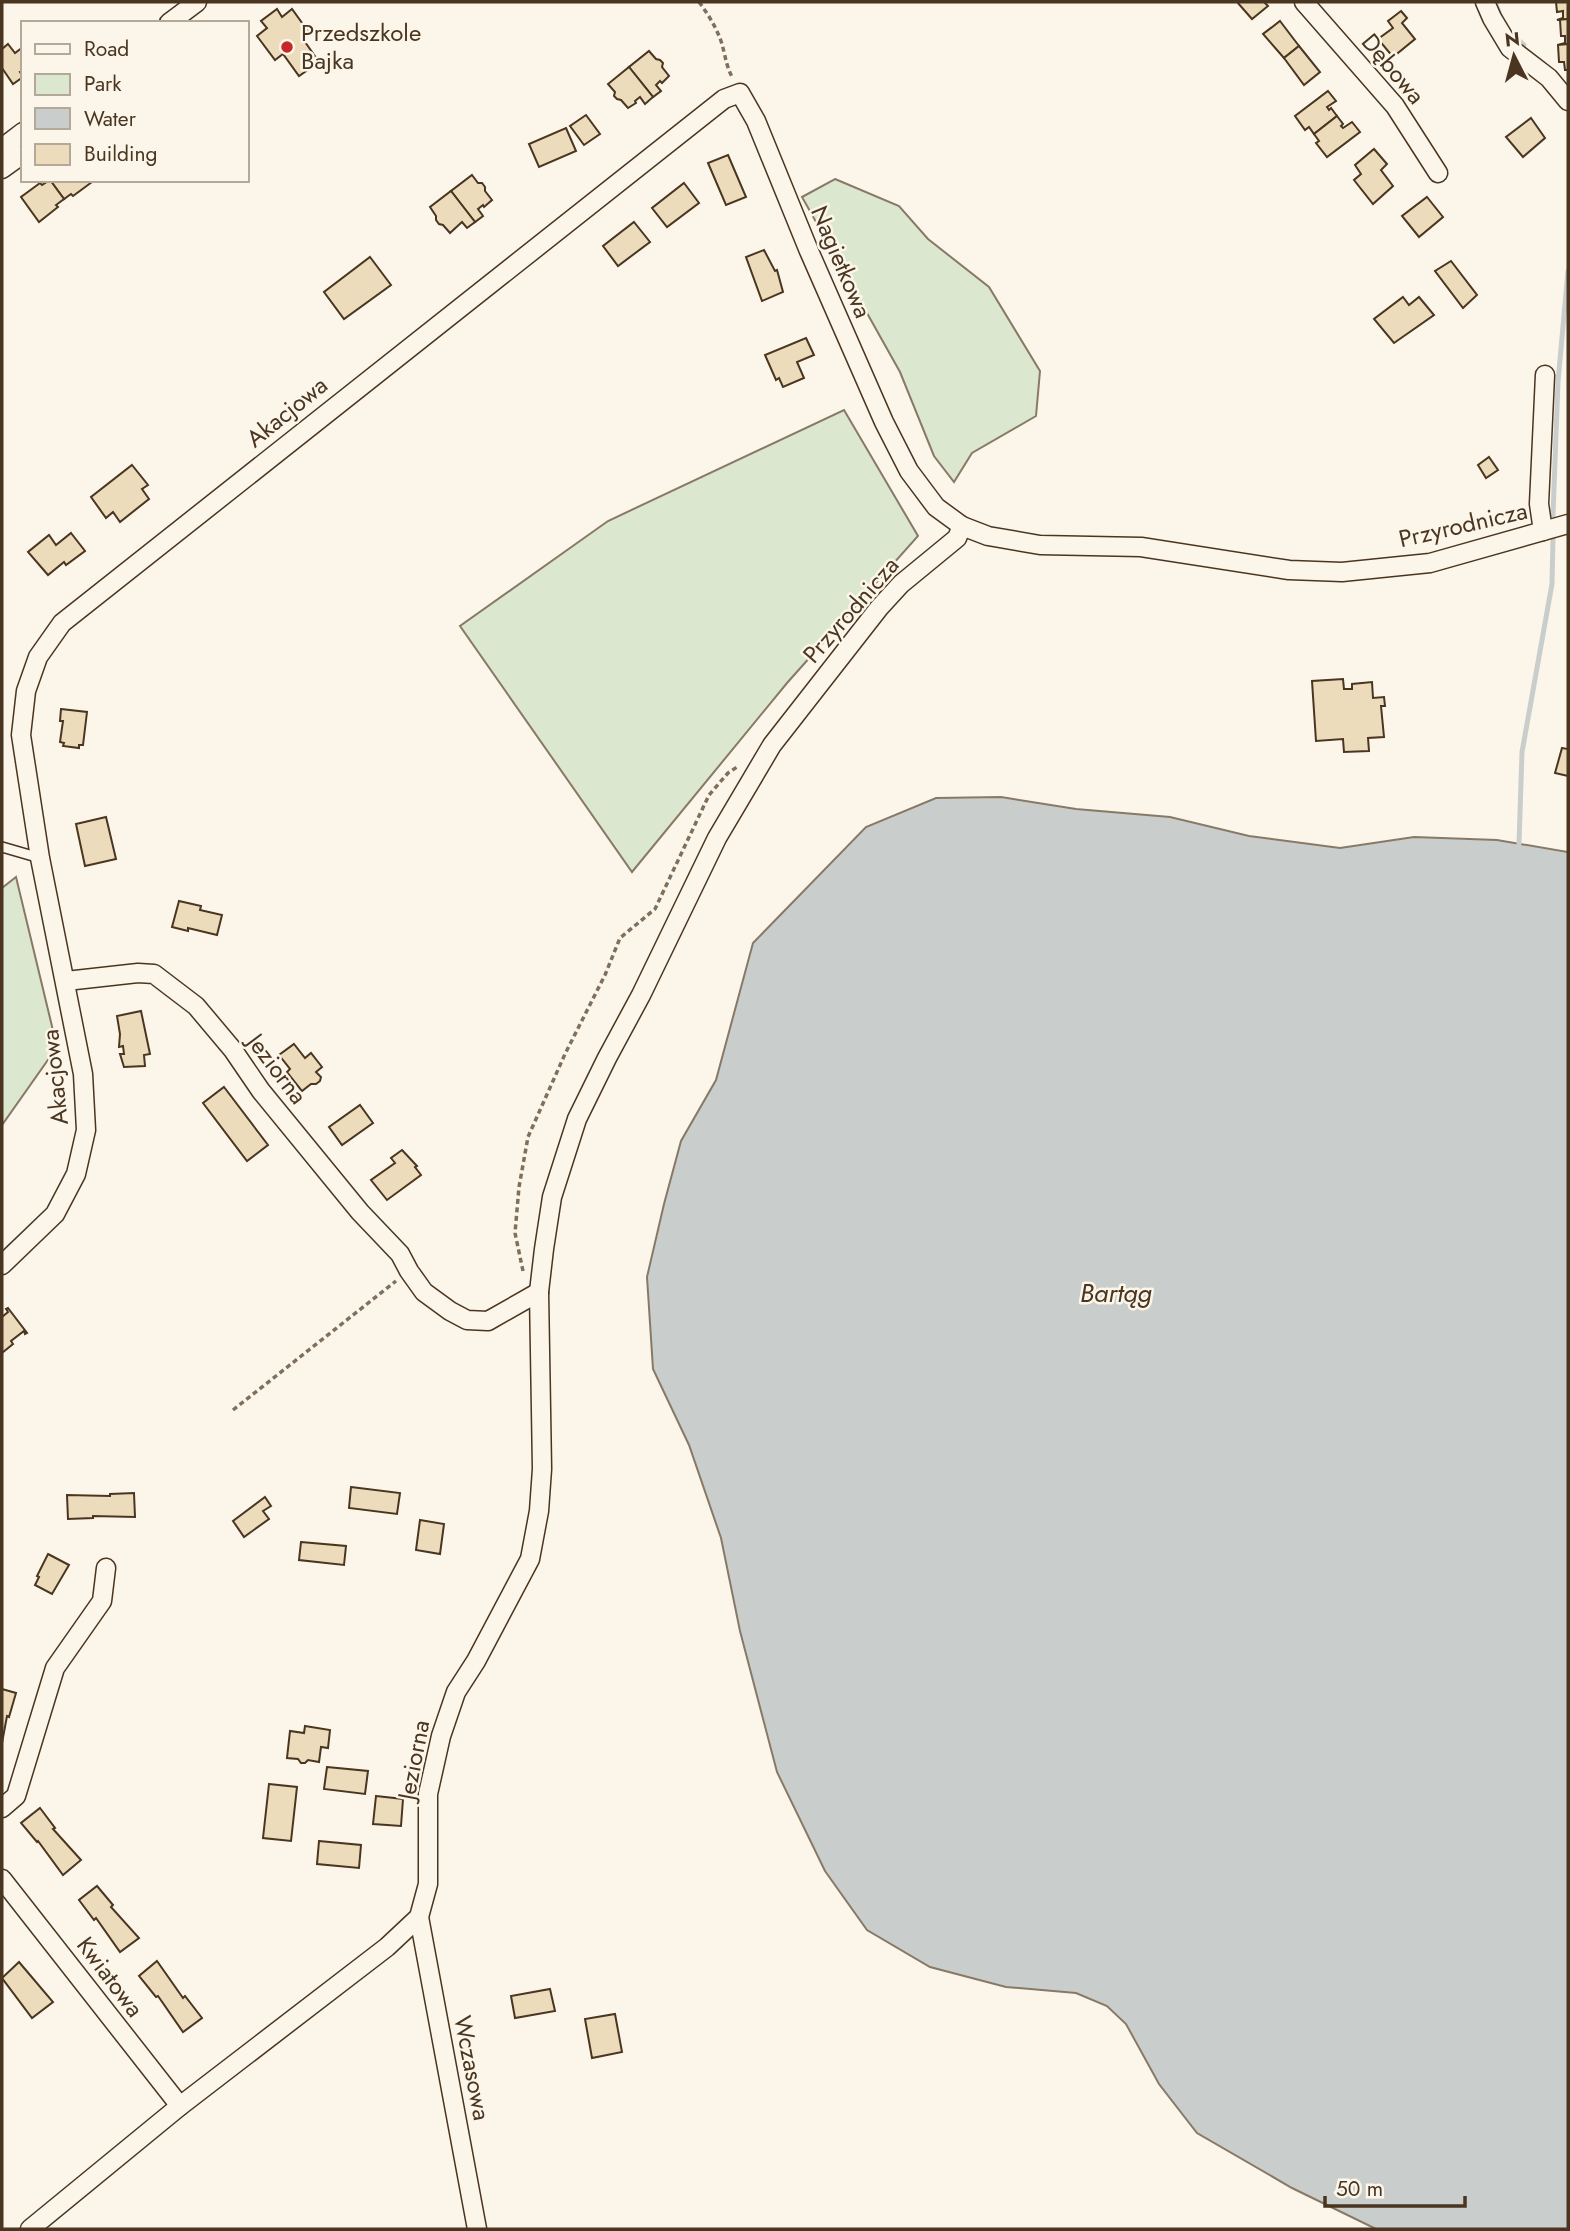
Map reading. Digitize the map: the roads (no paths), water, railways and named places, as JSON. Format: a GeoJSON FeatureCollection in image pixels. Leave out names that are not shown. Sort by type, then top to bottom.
{"type":"FeatureCollection","features":[{"type":"Feature","properties":{"kind":"street"},"geometry":{"type":"LineString","coordinates":[[172,21],[197,2]]}},
{"type":"Feature","properties":{"kind":"street","name":"Dębowa"},"geometry":{"type":"LineString","coordinates":[[1304,2],[1395,106],[1438,173]]}},
{"type":"Feature","properties":{"kind":"street"},"geometry":{"type":"LineString","coordinates":[[1485,2],[1510,48],[1549,78],[1568,101]]}},
{"type":"Feature","properties":{"kind":"street","name":"Nagietkowa"},"geometry":{"type":"LineString","coordinates":[[740,93],[755,121],[808,251],[884,422],[909,471],[936,507],[962,526]]}},
{"type":"Feature","properties":{"kind":"street","name":"Akacjowa"},"geometry":{"type":"LineString","coordinates":[[2,1265],[55,1214],[76,1174],[86,1130],[83,1074],[40,858],[20,735],[26,691],[38,657],[62,623],[724,99],[740,93]]}},
{"type":"Feature","properties":{"kind":"street"},"geometry":{"type":"LineString","coordinates":[[2,148],[21,134]]}},
{"type":"Feature","properties":{"kind":"street"},"geometry":{"type":"LineString","coordinates":[[2,169],[21,155]]}},
{"type":"Feature","properties":{"kind":"street"},"geometry":{"type":"LineString","coordinates":[[1543,531],[1539,504],[1545,375]]}},
{"type":"Feature","properties":{"kind":"street","name":"Przyrodnicza"},"geometry":{"type":"LineString","coordinates":[[539,1292],[552,1197],[577,1119],[717,838],[772,745],[840,657],[901,584],[957,538],[962,526],[988,536],[1040,545],[1141,547],[1289,570],[1342,572],[1430,563],[1568,524]]}},
{"type":"Feature","properties":{"kind":"street","name":"Jeziorna"},"geometry":{"type":"LineString","coordinates":[[66,981],[138,972],[154,974],[197,1006],[233,1050],[261,1091],[360,1212],[400,1254],[424,1292],[450,1311],[467,1320],[488,1321],[539,1292],[542,1469],[530,1559],[476,1661],[456,1692],[441,1736],[428,1794],[428,1884],[419,1917]]}},
{"type":"Feature","properties":{"kind":"street"},"geometry":{"type":"LineString","coordinates":[[2,1808],[16,1796],[55,1668],[102,1601],[106,1568]]}},
{"type":"Feature","properties":{"kind":"street","name":"Kwiatowa"},"geometry":{"type":"LineString","coordinates":[[2,1879],[180,2106]]}},
{"type":"Feature","properties":{"kind":"street"},"geometry":{"type":"LineString","coordinates":[[30,2229],[180,2106],[387,1947],[419,1917]]}},
{"type":"Feature","properties":{"kind":"street","name":"Wczasowa"},"geometry":{"type":"LineString","coordinates":[[419,1917],[477,2229]]}},
{"type":"Feature","properties":{"kind":"lane"},"geometry":{"type":"LineString","coordinates":[[2,847],[40,858]]}},
{"type":"Feature","properties":{"kind":"water","name":"Bartąg"},"geometry":{"type":"Polygon","coordinates":[[[1001,797],[1076,809],[1170,817],[1249,836],[1340,848],[1414,837],[1497,840],[1568,852],[1568,2229],[1376,2229],[1292,2188],[1197,2133],[1159,2084],[1126,2024],[1107,2006],[1076,1993],[1006,1987],[930,1967],[867,1930],[825,1871],[777,1772],[740,1631],[721,1538],[689,1445],[653,1369],[647,1277],[681,1141],[716,1080],[753,943],[866,827],[936,798],[1001,797]]]}},
{"type":"Feature","properties":{"kind":"waterway"},"geometry":{"type":"LineString","coordinates":[[1495,2],[1500,15]]}},
{"type":"Feature","properties":{"kind":"waterway"},"geometry":{"type":"LineString","coordinates":[[1510,33],[1524,45]]}},
{"type":"Feature","properties":{"kind":"waterway"},"geometry":{"type":"LineString","coordinates":[[1553,515],[1558,382],[1568,271]]}},
{"type":"Feature","properties":{"kind":"waterway"},"geometry":{"type":"LineString","coordinates":[[1519,844],[1522,752],[1552,584],[1553,538]]}},
{"type":"Feature","properties":{"kind":"place","name":"Przedszkole Bajka"},"geometry":{"type":"Point","coordinates":[287,47]}}]}
